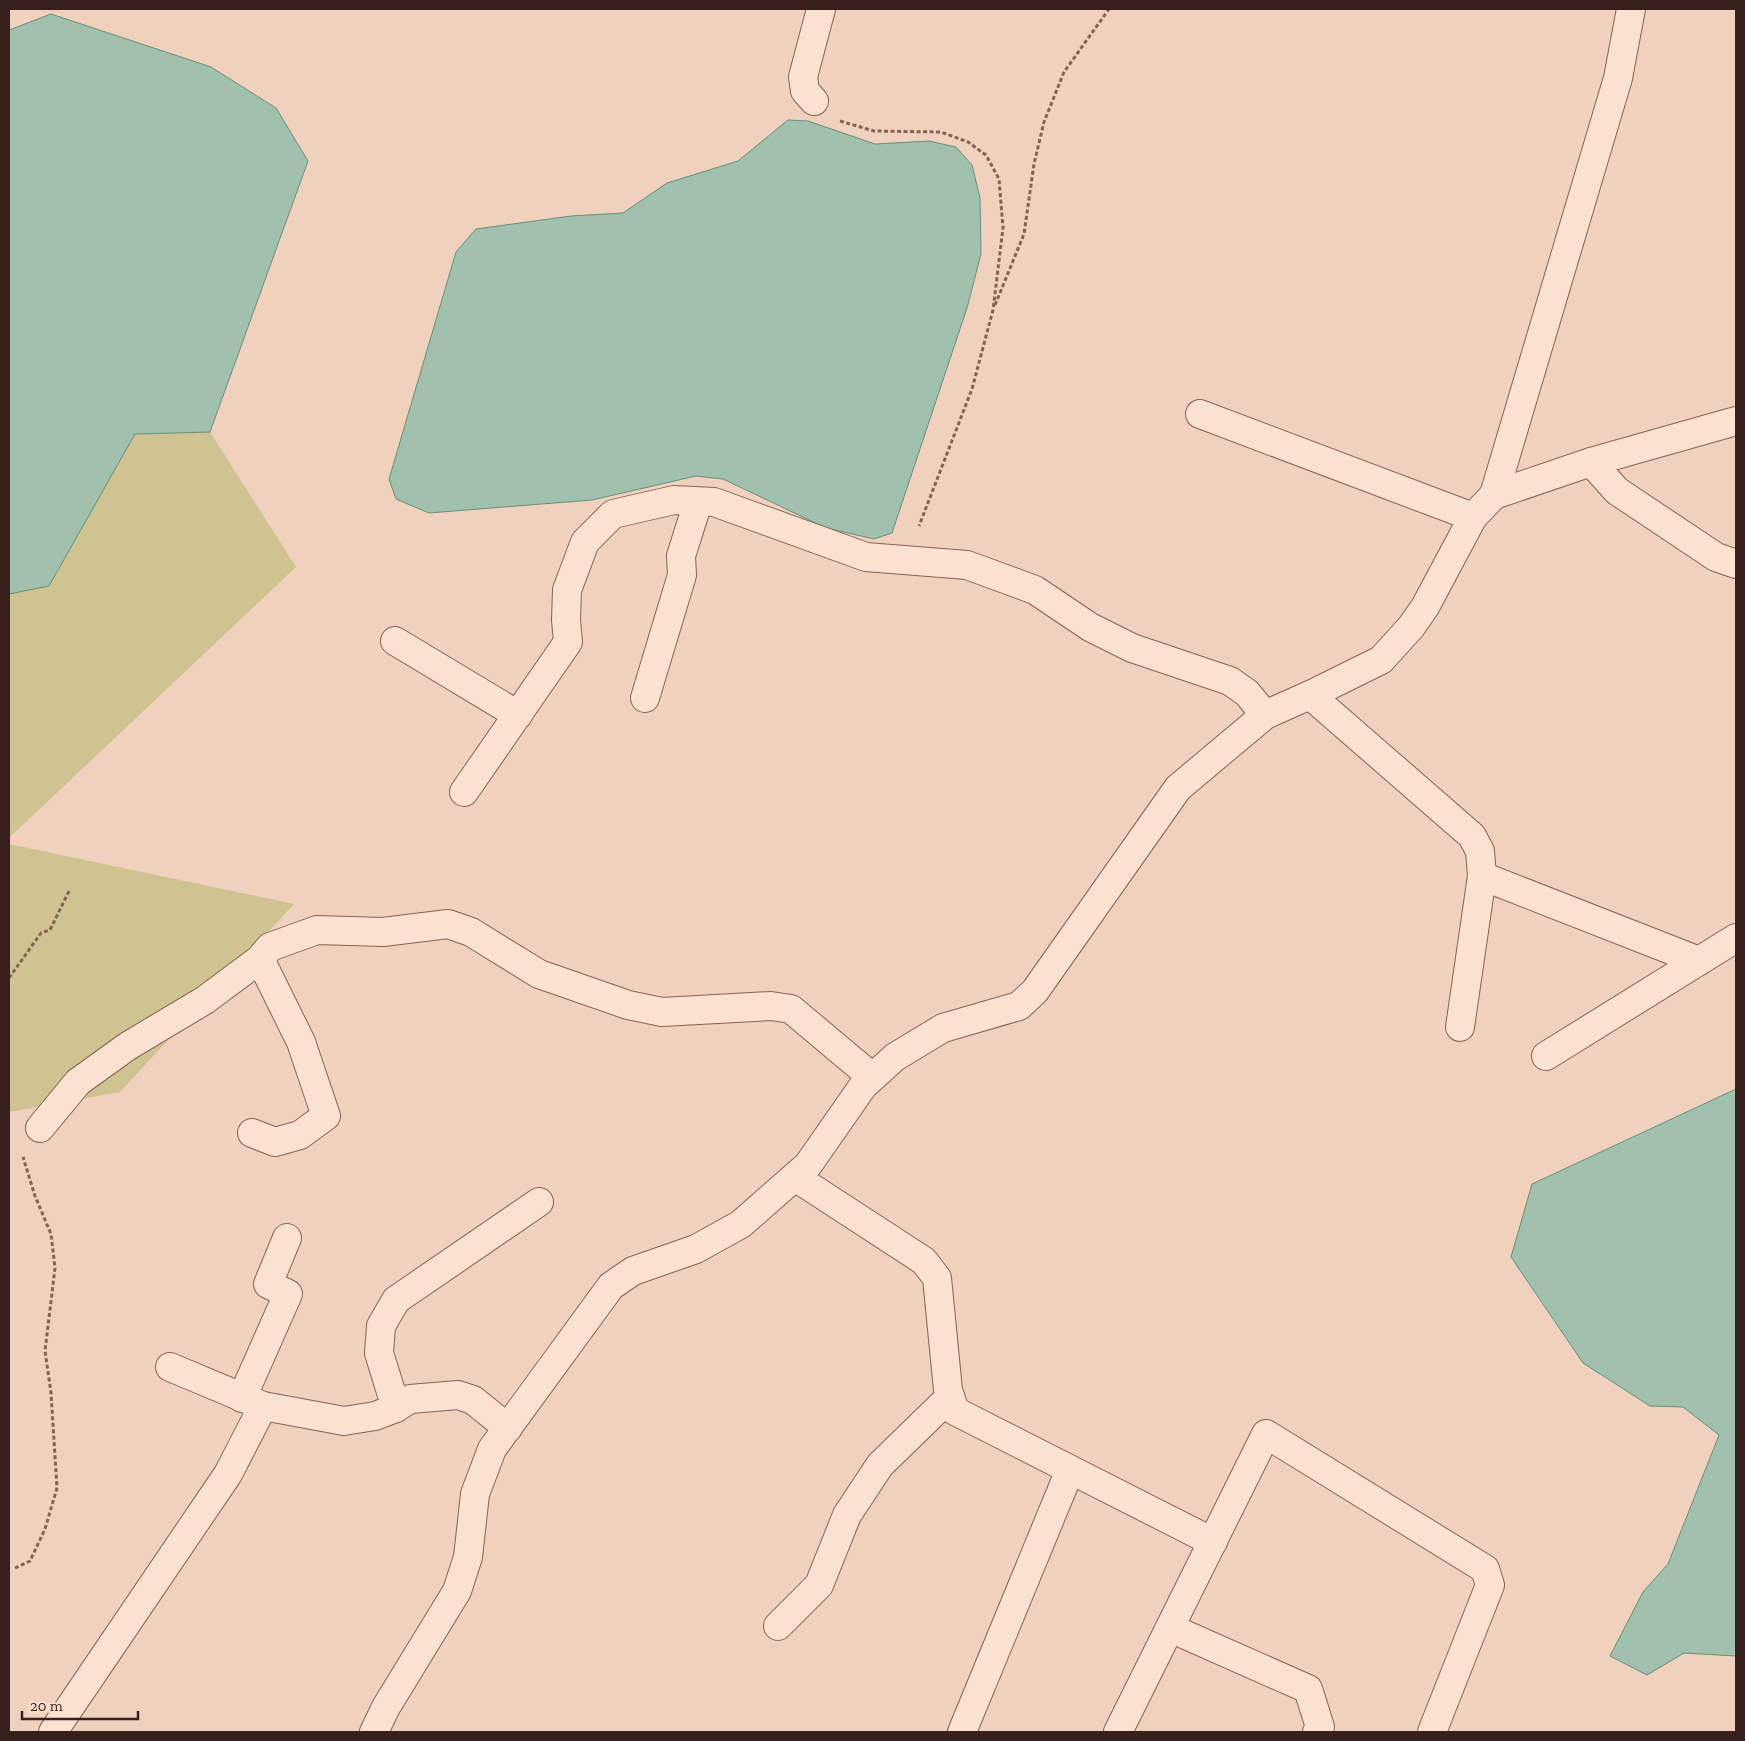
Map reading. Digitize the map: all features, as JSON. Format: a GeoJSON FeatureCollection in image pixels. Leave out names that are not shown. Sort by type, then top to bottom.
{"type":"FeatureCollection","features":[{"type":"Feature","properties":{"kind":"street"},"geometry":{"type":"LineString","coordinates":[[814,101],[805,91],[802,77],[821,9]]}},
{"type":"Feature","properties":{"kind":"street"},"geometry":{"type":"LineString","coordinates":[[374,1732],[386,1707],[458,1591],[468,1557],[475,1494],[492,1449],[611,1286],[633,1271],[696,1249],[741,1224],[808,1166],[863,1086],[895,1057],[943,1028],[1019,1006],[1030,996],[1178,788],[1265,714],[1310,695],[1380,660],[1393,648],[1425,607],[1473,517],[1494,495],[1618,78],[1631,9]]}},
{"type":"Feature","properties":{"kind":"street"},"geometry":{"type":"LineString","coordinates":[[1200,414],[1473,517]]}},
{"type":"Feature","properties":{"kind":"street"},"geometry":{"type":"LineString","coordinates":[[1494,495],[1591,462],[1736,422]]}},
{"type":"Feature","properties":{"kind":"street"},"geometry":{"type":"LineString","coordinates":[[1591,462],[1617,491],[1716,557],[1736,564]]}},
{"type":"Feature","properties":{"kind":"street"},"geometry":{"type":"LineString","coordinates":[[464,792],[568,642],[566,620],[567,590],[585,542],[613,514],[674,500],[714,502],[866,557],[967,565],[1035,590],[1090,627],[1132,648],[1230,681],[1247,693],[1265,714]]}},
{"type":"Feature","properties":{"kind":"street"},"geometry":{"type":"LineString","coordinates":[[645,698],[682,575],[681,556],[698,502]]}},
{"type":"Feature","properties":{"kind":"street"},"geometry":{"type":"LineString","coordinates":[[395,641],[518,715]]}},
{"type":"Feature","properties":{"kind":"street"},"geometry":{"type":"LineString","coordinates":[[1310,695],[1472,836],[1480,851],[1482,876],[1460,1028]]}},
{"type":"Feature","properties":{"kind":"street"},"geometry":{"type":"LineString","coordinates":[[1482,876],[1699,961]]}},
{"type":"Feature","properties":{"kind":"street"},"geometry":{"type":"LineString","coordinates":[[40,1128],[78,1082],[128,1046],[205,1000],[260,959],[270,947],[317,930],[383,932],[448,924],[471,932],[539,974],[628,1005],[662,1012],[771,1006],[791,1009],[872,1078]]}},
{"type":"Feature","properties":{"kind":"street"},"geometry":{"type":"LineString","coordinates":[[1546,1056],[1736,938]]}},
{"type":"Feature","properties":{"kind":"street"},"geometry":{"type":"LineString","coordinates":[[252,1133],[275,1142],[300,1135],[326,1116],[301,1042],[260,959]]}},
{"type":"Feature","properties":{"kind":"street"},"geometry":{"type":"LineString","coordinates":[[794,1177],[924,1261],[937,1278],[950,1397],[955,1411],[1213,1542]]}},
{"type":"Feature","properties":{"kind":"street"},"geometry":{"type":"LineString","coordinates":[[396,1408],[379,1353],[381,1326],[396,1300],[539,1202]]}},
{"type":"Feature","properties":{"kind":"street"},"geometry":{"type":"LineString","coordinates":[[53,1732],[228,1474],[288,1294],[268,1284],[287,1238]]}},
{"type":"Feature","properties":{"kind":"street"},"geometry":{"type":"LineString","coordinates":[[170,1367],[253,1402],[344,1421],[375,1416],[396,1408],[410,1399],[458,1395],[473,1400],[508,1428]]}},
{"type":"Feature","properties":{"kind":"street"},"geometry":{"type":"LineString","coordinates":[[778,1626],[819,1585],[847,1516],[880,1465],[950,1397]]}},
{"type":"Feature","properties":{"kind":"street"},"geometry":{"type":"LineString","coordinates":[[1118,1732],[1266,1434],[1485,1569],[1490,1585],[1432,1732]]}},
{"type":"Feature","properties":{"kind":"street"},"geometry":{"type":"LineString","coordinates":[[962,1732],[1070,1470]]}},
{"type":"Feature","properties":{"kind":"street"},"geometry":{"type":"LineString","coordinates":[[1170,1628],[1308,1689],[1320,1727],[1317,1732]]}},
{"type":"Feature","properties":{"kind":"path"},"geometry":{"type":"LineString","coordinates":[[906,560],[972,389],[993,310],[1024,234],[1034,164],[1044,122],[1064,72],[1109,9]]}},
{"type":"Feature","properties":{"kind":"path"},"geometry":{"type":"LineString","coordinates":[[814,101],[840,121],[874,131],[942,132],[968,142],[986,155],[999,179],[1003,228],[993,310]]}},
{"type":"Feature","properties":{"kind":"path"},"geometry":{"type":"LineString","coordinates":[[9,978],[41,933],[50,930],[70,889]]}},
{"type":"Feature","properties":{"kind":"path"},"geometry":{"type":"LineString","coordinates":[[15,1568],[30,1561],[45,1530],[56,1488],[51,1393],[45,1351],[55,1268],[51,1234],[23,1161],[26,1141],[40,1128]]}},
{"type":"Feature","properties":{"kind":"shaded area"},"geometry":{"type":"Polygon","coordinates":[[[51,14],[211,67],[276,108],[308,161],[210,432],[135,434],[49,586],[9,594],[9,30],[51,14]]]}},
{"type":"Feature","properties":{"kind":"shaded area"},"geometry":{"type":"Polygon","coordinates":[[[788,120],[808,121],[875,144],[929,141],[956,147],[972,165],[980,198],[981,254],[967,308],[892,533],[874,539],[826,528],[723,479],[696,476],[592,500],[429,513],[396,499],[389,479],[456,252],[476,229],[571,216],[623,213],[667,183],[738,161],[788,120]]]}},
{"type":"Feature","properties":{"kind":"shaded area"},"geometry":{"type":"Polygon","coordinates":[[[210,432],[296,567],[9,838],[9,594],[49,585],[135,434],[210,432]]]}},
{"type":"Feature","properties":{"kind":"shaded area"},"geometry":{"type":"Polygon","coordinates":[[[9,844],[294,904],[120,1092],[9,1112],[9,844]]]}},
{"type":"Feature","properties":{"kind":"shaded area"},"geometry":{"type":"Polygon","coordinates":[[[1736,1089],[1736,1656],[1684,1653],[1647,1675],[1610,1656],[1643,1592],[1668,1564],[1719,1435],[1683,1407],[1650,1406],[1583,1363],[1511,1257],[1532,1184],[1736,1089]]]}}]}
